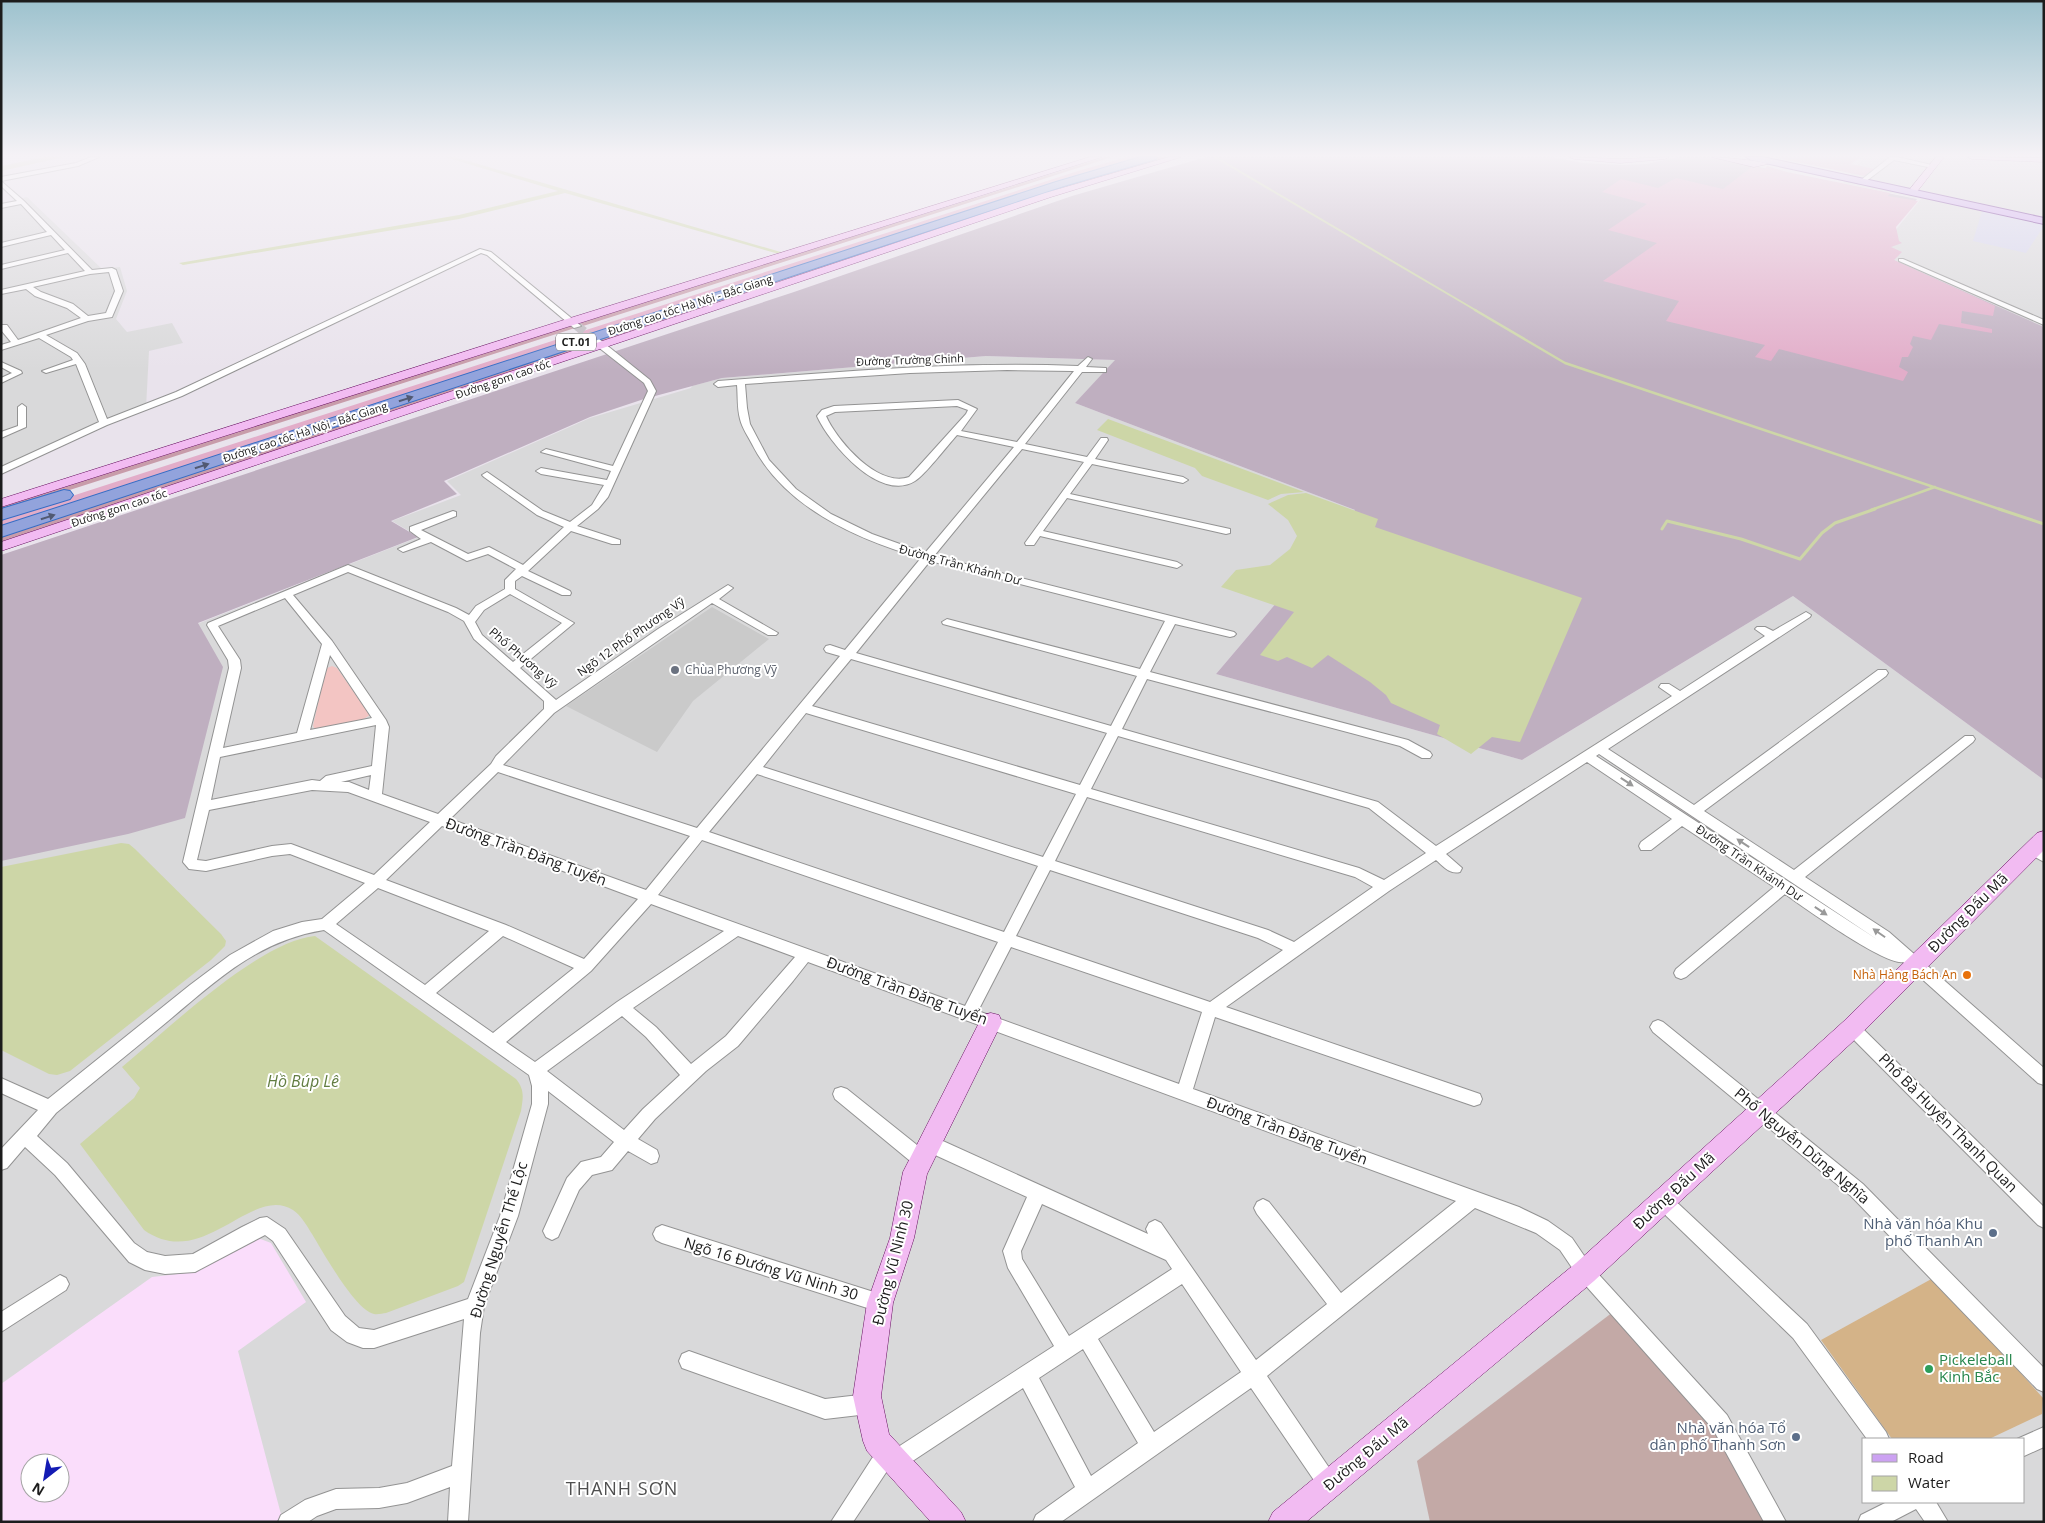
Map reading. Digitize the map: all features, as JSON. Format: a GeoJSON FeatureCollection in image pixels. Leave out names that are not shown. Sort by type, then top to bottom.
{"type":"FeatureCollection","features":[{"type":"Feature","properties":{"kind":"highway","name":"Đường cao tốc Hà Nội - Bắc Giang"},"geometry":{"type":"LineString","coordinates":[[1,515],[892,228]]}},
{"type":"Feature","properties":{"kind":"highway","name":"Đường cao tốc Hà Nội - Bắc Giang"},"geometry":{"type":"LineString","coordinates":[[1,532],[923,228]]}},
{"type":"Feature","properties":{"kind":"main road"},"geometry":{"type":"LineString","coordinates":[[1,503],[875,228]]}},
{"type":"Feature","properties":{"kind":"main road","name":"Đường gom cao tốc"},"geometry":{"type":"LineString","coordinates":[[1,547],[599,344],[948,228]]}},
{"type":"Feature","properties":{"kind":"main road","name":"Đường Đấu Mã"},"geometry":{"type":"LineString","coordinates":[[1284,1522],[1585,1272],[1852,1028],[2040,848]]}},
{"type":"Feature","properties":{"kind":"main road","name":"Đường Vũ Ninh 30"},"geometry":{"type":"LineString","coordinates":[[951,1522],[877,1441],[867,1396],[880,1303],[902,1238],[915,1172],[980,1018]]}},
{"type":"Feature","properties":{"kind":"street"},"geometry":{"type":"LineString","coordinates":[[47,228],[90,272]]}},
{"type":"Feature","properties":{"kind":"street"},"geometry":{"type":"LineString","coordinates":[[1,245],[52,233]]}},
{"type":"Feature","properties":{"kind":"street"},"geometry":{"type":"LineString","coordinates":[[1,267],[69,251]]}},
{"type":"Feature","properties":{"kind":"street"},"geometry":{"type":"LineString","coordinates":[[4,467],[104,423],[179,394],[480,251],[489,253],[574,324]]}},
{"type":"Feature","properties":{"kind":"street"},"geometry":{"type":"LineString","coordinates":[[1901,260],[2044,323]]}},
{"type":"Feature","properties":{"kind":"street"},"geometry":{"type":"LineString","coordinates":[[1,292],[90,272],[112,270],[119,292],[109,316],[86,319],[1,348]]}},
{"type":"Feature","properties":{"kind":"street"},"geometry":{"type":"LineString","coordinates":[[27,286],[38,294],[70,306],[86,319]]}},
{"type":"Feature","properties":{"kind":"street"},"geometry":{"type":"LineString","coordinates":[[1,328],[4,327],[16,342]]}},
{"type":"Feature","properties":{"kind":"street"},"geometry":{"type":"LineString","coordinates":[[40,334],[74,355],[104,423]]}},
{"type":"Feature","properties":{"kind":"street"},"geometry":{"type":"LineString","coordinates":[[510,590],[510,580],[542,554],[570,526],[595,507],[610,483],[651,395],[651,388],[647,382],[599,344]]}},
{"type":"Feature","properties":{"kind":"street"},"geometry":{"type":"LineString","coordinates":[[46,372],[78,361]]}},
{"type":"Feature","properties":{"kind":"street"},"geometry":{"type":"LineString","coordinates":[[1,364],[18,373],[1,381]]}},
{"type":"Feature","properties":{"kind":"street"},"geometry":{"type":"LineString","coordinates":[[494,1042],[586,967],[649,896],[927,559],[1084,364]]}},
{"type":"Feature","properties":{"kind":"street","name":"Đường Trường Chinh"},"geometry":{"type":"LineString","coordinates":[[718,384],[944,368],[1084,364],[1103,370]]}},
{"type":"Feature","properties":{"kind":"street","name":"Đường Trần Khánh Dư"},"geometry":{"type":"LineString","coordinates":[[741,382],[745,422],[751,436],[771,468],[807,501],[836,521],[877,541],[927,559],[1230,634]]}},
{"type":"Feature","properties":{"kind":"street"},"geometry":{"type":"LineString","coordinates":[[958,403],[969,406],[973,409],[972,413],[955,432],[910,480],[902,483],[892,483],[872,472],[848,454],[834,438],[821,416],[825,412],[834,409],[958,403]]}},
{"type":"Feature","properties":{"kind":"street"},"geometry":{"type":"LineString","coordinates":[[1,435],[22,427],[22,407]]}},
{"type":"Feature","properties":{"kind":"street"},"geometry":{"type":"LineString","coordinates":[[955,432],[1183,480]]}},
{"type":"Feature","properties":{"kind":"street"},"geometry":{"type":"LineString","coordinates":[[1030,543],[1104,440]]}},
{"type":"Feature","properties":{"kind":"street"},"geometry":{"type":"LineString","coordinates":[[546,452],[616,470]]}},
{"type":"Feature","properties":{"kind":"street"},"geometry":{"type":"LineString","coordinates":[[541,471],[610,483]]}},
{"type":"Feature","properties":{"kind":"street"},"geometry":{"type":"LineString","coordinates":[[486,475],[540,512],[570,526],[616,542]]}},
{"type":"Feature","properties":{"kind":"street"},"geometry":{"type":"LineString","coordinates":[[1064,495],[1226,531]]}},
{"type":"Feature","properties":{"kind":"street"},"geometry":{"type":"LineString","coordinates":[[428,539],[414,528],[453,514]]}},
{"type":"Feature","properties":{"kind":"street"},"geometry":{"type":"LineString","coordinates":[[1038,533],[1177,565]]}},
{"type":"Feature","properties":{"kind":"street"},"geometry":{"type":"LineString","coordinates":[[403,549],[432,538],[467,558],[489,550],[521,570],[566,593]]}},
{"type":"Feature","properties":{"kind":"street"},"geometry":{"type":"LineString","coordinates":[[510,590],[480,608],[470,620],[452,610],[348,568],[212,625],[234,660],[235,668],[190,862],[194,865],[206,866],[272,851],[290,849],[501,929],[586,967]]}},
{"type":"Feature","properties":{"kind":"street","name":"Ngõ 12 Phố Phương Vỹ"},"geometry":{"type":"LineString","coordinates":[[550,710],[728,588]]}},
{"type":"Feature","properties":{"kind":"street"},"geometry":{"type":"LineString","coordinates":[[510,590],[569,623],[514,667]]}},
{"type":"Feature","properties":{"kind":"street"},"geometry":{"type":"LineString","coordinates":[[287,594],[328,644],[380,720],[383,727],[375,797]]}},
{"type":"Feature","properties":{"kind":"street"},"geometry":{"type":"LineString","coordinates":[[712,599],[772,633]]}},
{"type":"Feature","properties":{"kind":"street"},"geometry":{"type":"LineString","coordinates":[[1184,1093],[1210,1010],[1294,949],[1384,888],[1680,696],[1767,633],[1806,615]]}},
{"type":"Feature","properties":{"kind":"street","name":"Phố Phương Vỹ"},"geometry":{"type":"LineString","coordinates":[[470,620],[469,624],[478,637],[550,700],[550,710]]}},
{"type":"Feature","properties":{"kind":"street"},"geometry":{"type":"LineString","coordinates":[[980,1018],[1007,940],[1172,620]]}},
{"type":"Feature","properties":{"kind":"street"},"geometry":{"type":"LineString","coordinates":[[947,622],[1404,743],[1426,755]]}},
{"type":"Feature","properties":{"kind":"street"},"geometry":{"type":"LineString","coordinates":[[303,734],[328,644]]}},
{"type":"Feature","properties":{"kind":"street"},"geometry":{"type":"LineString","coordinates":[[830,649],[1373,805],[1455,868]]}},
{"type":"Feature","properties":{"kind":"street"},"geometry":{"type":"LineString","coordinates":[[1696,811],[1882,673]]}},
{"type":"Feature","properties":{"kind":"street"},"geometry":{"type":"LineString","coordinates":[[1666,687],[1680,696]]}},
{"type":"Feature","properties":{"kind":"street"},"geometry":{"type":"LineString","coordinates":[[804,708],[1359,873],[1384,888]]}},
{"type":"Feature","properties":{"kind":"street"},"geometry":{"type":"LineString","coordinates":[[1,1162],[50,1108],[227,964],[290,930],[305,925],[326,924],[376,881],[496,767],[500,759],[550,710]]}},
{"type":"Feature","properties":{"kind":"street"},"geometry":{"type":"LineString","coordinates":[[216,754],[303,734],[380,720]]}},
{"type":"Feature","properties":{"kind":"street"},"geometry":{"type":"LineString","coordinates":[[1681,973],[1790,882],[1969,739]]}},
{"type":"Feature","properties":{"kind":"street","name":"Đường Trần Khánh Dư"},"geometry":{"type":"LineString","coordinates":[[1592,752],[1696,811],[1865,940],[1916,965],[2042,1072]]}},
{"type":"Feature","properties":{"kind":"street","name":"Đường Trần Khánh Dư"},"geometry":{"type":"LineString","coordinates":[[1592,752],[1682,819],[1790,882]]}},
{"type":"Feature","properties":{"kind":"street"},"geometry":{"type":"LineString","coordinates":[[496,767],[699,834],[1474,1099]]}},
{"type":"Feature","properties":{"kind":"street"},"geometry":{"type":"LineString","coordinates":[[754,768],[1263,934],[1294,949]]}},
{"type":"Feature","properties":{"kind":"street"},"geometry":{"type":"LineString","coordinates":[[312,785],[378,769]]}},
{"type":"Feature","properties":{"kind":"street","name":"Đường Trần Đăng Tuyển"},"geometry":{"type":"LineString","coordinates":[[203,806],[312,785],[349,787],[1519,1216],[1542,1227],[1566,1244],[1585,1272],[1720,1422],[1776,1522]]}},
{"type":"Feature","properties":{"kind":"street"},"geometry":{"type":"LineString","coordinates":[[1646,846],[1682,819]]}},
{"type":"Feature","properties":{"kind":"street"},"geometry":{"type":"LineString","coordinates":[[326,924],[535,1071],[624,1140],[651,1156]]}},
{"type":"Feature","properties":{"kind":"street"},"geometry":{"type":"LineString","coordinates":[[425,994],[501,929]]}},
{"type":"Feature","properties":{"kind":"street"},"geometry":{"type":"LineString","coordinates":[[535,1071],[622,1007],[736,930]]}},
{"type":"Feature","properties":{"kind":"street"},"geometry":{"type":"LineString","coordinates":[[552,1231],[574,1184],[587,1168],[606,1164],[624,1140],[649,1114],[690,1075],[732,1041],[788,977],[805,954]]}},
{"type":"Feature","properties":{"kind":"street"},"geometry":{"type":"LineString","coordinates":[[622,1007],[651,1032],[690,1075]]}},
{"type":"Feature","properties":{"kind":"street","name":"Phố Nguyễn Dũng Nghĩa"},"geometry":{"type":"LineString","coordinates":[[1658,1027],[1857,1190],[2044,1382]]}},
{"type":"Feature","properties":{"kind":"street","name":"Phố Bà Huyện Thanh Quan"},"geometry":{"type":"LineString","coordinates":[[1852,1028],[2044,1219]]}},
{"type":"Feature","properties":{"kind":"street","name":"Đường Nguyễn Thế Lộc"},"geometry":{"type":"LineString","coordinates":[[458,1522],[471,1333],[475,1306],[509,1216],[540,1104],[540,1086],[535,1071]]}},
{"type":"Feature","properties":{"kind":"street"},"geometry":{"type":"LineString","coordinates":[[1,1085],[50,1108]]}},
{"type":"Feature","properties":{"kind":"street"},"geometry":{"type":"LineString","coordinates":[[841,1094],[924,1151],[1038,1193],[1172,1254]]}},
{"type":"Feature","properties":{"kind":"street"},"geometry":{"type":"LineString","coordinates":[[32,1127],[29,1133],[30,1139],[61,1169],[128,1249],[135,1256],[145,1261],[165,1265],[195,1263],[248,1233],[260,1227],[268,1226],[279,1235],[338,1323],[350,1334],[357,1337],[374,1339],[475,1306]]}},
{"type":"Feature","properties":{"kind":"street"},"geometry":{"type":"LineString","coordinates":[[1038,1193],[1012,1251],[1014,1262],[1066,1349]]}},
{"type":"Feature","properties":{"kind":"street"},"geometry":{"type":"LineString","coordinates":[[1043,1522],[1254,1374],[1473,1199]]}},
{"type":"Feature","properties":{"kind":"street"},"geometry":{"type":"LineString","coordinates":[[1663,1201],[1800,1331],[1878,1438]]}},
{"type":"Feature","properties":{"kind":"street"},"geometry":{"type":"LineString","coordinates":[[1263,1208],[1340,1306]]}},
{"type":"Feature","properties":{"kind":"street"},"geometry":{"type":"LineString","coordinates":[[1155,1229],[1329,1485]]}},
{"type":"Feature","properties":{"kind":"street","name":"Ngõ 16 Đướng Vũ Ninh 30"},"geometry":{"type":"LineString","coordinates":[[662,1234],[880,1303]]}},
{"type":"Feature","properties":{"kind":"street"},"geometry":{"type":"LineString","coordinates":[[841,1522],[891,1457],[1027,1376],[1184,1272]]}},
{"type":"Feature","properties":{"kind":"street"},"geometry":{"type":"LineString","coordinates":[[1,1323],[60,1284]]}},
{"type":"Feature","properties":{"kind":"street"},"geometry":{"type":"LineString","coordinates":[[1086,1337],[1150,1446]]}},
{"type":"Feature","properties":{"kind":"street"},"geometry":{"type":"LineString","coordinates":[[689,1361],[825,1409],[868,1404]]}},
{"type":"Feature","properties":{"kind":"street"},"geometry":{"type":"LineString","coordinates":[[1027,1376],[1088,1490]]}},
{"type":"Feature","properties":{"kind":"street"},"geometry":{"type":"LineString","coordinates":[[2025,1446],[2044,1437]]}},
{"type":"Feature","properties":{"kind":"street"},"geometry":{"type":"LineString","coordinates":[[288,1522],[312,1507],[336,1499],[379,1498],[407,1493],[461,1473]]}},
{"type":"Feature","properties":{"kind":"street"},"geometry":{"type":"LineString","coordinates":[[1868,1522],[1907,1503]]}},
{"type":"Feature","properties":{"kind":"street"},"geometry":{"type":"LineString","coordinates":[[1925,1503],[1938,1522]]}},
{"type":"Feature","properties":{"kind":"shaded area"},"geometry":{"type":"Polygon","coordinates":[[[1,228],[59,228],[102,269],[120,267],[127,291],[116,319],[127,332],[172,323],[183,343],[149,351],[146,408],[1,474],[1,228]]]}},
{"type":"Feature","properties":{"kind":"shaded area"},"geometry":{"type":"Polygon","coordinates":[[[879,228],[890,228],[583,326],[578,325],[578,323],[879,228]]]}},
{"type":"Feature","properties":{"kind":"shaded area"},"geometry":{"type":"Polygon","coordinates":[[[901,228],[916,228],[1,527],[1,519],[901,228]]]}},
{"type":"Feature","properties":{"kind":"shaded area"},"geometry":{"type":"Polygon","coordinates":[[[937,228],[943,228],[603,343],[598,338],[937,228]]]}},
{"type":"Feature","properties":{"kind":"shaded area"},"geometry":{"type":"Polygon","coordinates":[[[979,228],[1894,228],[1875,252],[2044,327],[2044,780],[1793,596],[1522,760],[1216,674],[1355,510],[1075,403],[1115,360],[986,356],[722,378],[644,399],[590,417],[444,481],[457,494],[391,521],[418,537],[198,623],[223,667],[185,818],[128,834],[1,861],[1,555],[794,292],[979,228]]]}},
{"type":"Feature","properties":{"kind":"shaded area"},"geometry":{"type":"Polygon","coordinates":[[[1611,228],[1896,228],[1899,241],[1902,243],[1891,247],[1902,252],[1894,260],[1995,306],[1993,316],[1962,311],[1961,323],[1992,329],[1992,333],[1939,324],[1931,340],[1913,336],[1910,344],[1913,347],[1908,357],[1902,357],[1899,367],[1908,372],[1903,381],[1779,349],[1771,361],[1755,357],[1765,345],[1666,321],[1679,301],[1603,281],[1657,243],[1608,230],[1611,228]]]}},
{"type":"Feature","properties":{"kind":"shaded area"},"geometry":{"type":"Polygon","coordinates":[[[1897,228],[2044,228],[2044,328],[1876,254],[1897,228]]]}},
{"type":"Feature","properties":{"kind":"shaded area"},"geometry":{"type":"Polygon","coordinates":[[[1977,228],[2043,228],[2026,253],[1973,241],[1977,228]]]}},
{"type":"Feature","properties":{"kind":"shaded area"},"geometry":{"type":"Polygon","coordinates":[[[571,324],[575,328],[1,512],[1,507],[571,324]]]}},
{"type":"Feature","properties":{"kind":"shaded area"},"geometry":{"type":"Polygon","coordinates":[[[591,341],[595,345],[1,544],[1,535],[591,341]]]}},
{"type":"Feature","properties":{"kind":"shaded area"},"geometry":{"type":"Polygon","coordinates":[[[986,356],[1116,360],[1075,403],[1355,510],[1216,674],[1522,760],[1793,596],[2044,780],[2044,1522],[1,1522],[1,860],[192,626],[419,537],[392,521],[461,495],[447,481],[590,418],[691,388],[692,386],[722,378],[986,356]]]}},
{"type":"Feature","properties":{"kind":"shaded area","name":"Chùa Phương Vỹ"},"geometry":{"type":"Polygon","coordinates":[[[712,607],[769,639],[693,701],[657,752],[566,706],[712,607]]]}},
{"type":"Feature","properties":{"kind":"shaded area"},"geometry":{"type":"Polygon","coordinates":[[[332,666],[337,668],[370,715],[362,720],[315,729],[313,726],[325,672],[327,668],[332,666]]]}},
{"type":"Feature","properties":{"kind":"shaded area"},"geometry":{"type":"Polygon","coordinates":[[[1621,768],[1884,940],[1880,943],[1621,768]]]}},
{"type":"Feature","properties":{"kind":"shaded area"},"geometry":{"type":"Polygon","coordinates":[[[258,1238],[271,1243],[306,1302],[238,1351],[283,1522],[1,1522],[1,1384],[152,1277],[195,1272],[258,1238]]]}},
{"type":"Feature","properties":{"kind":"shaded area","name":"Pickeleball Kinh Bắc"},"geometry":{"type":"Polygon","coordinates":[[[1935,1277],[2043,1398],[2042,1414],[1991,1438],[1891,1438],[1821,1340],[1935,1277]]]}},
{"type":"Feature","properties":{"kind":"shaded area"},"geometry":{"type":"Polygon","coordinates":[[[1613,1312],[1720,1422],[1776,1522],[1430,1522],[1417,1461],[1613,1312]]]}},
{"type":"Feature","properties":{"kind":"water"},"geometry":{"type":"Polygon","coordinates":[[[1108,419],[1304,492],[1281,494],[1268,500],[1202,476],[1195,468],[1097,430],[1108,419]]]}},
{"type":"Feature","properties":{"kind":"water"},"geometry":{"type":"Polygon","coordinates":[[[1306,493],[1378,519],[1375,527],[1582,598],[1520,742],[1492,737],[1471,754],[1437,734],[1440,725],[1391,703],[1386,695],[1370,682],[1328,655],[1312,668],[1287,657],[1278,661],[1260,655],[1294,612],[1221,587],[1236,570],[1270,565],[1290,549],[1297,536],[1288,520],[1268,504],[1288,495],[1306,493]]]}},
{"type":"Feature","properties":{"kind":"water"},"geometry":{"type":"Polygon","coordinates":[[[121,843],[129,844],[135,849],[221,934],[226,941],[225,946],[211,960],[70,1071],[57,1075],[49,1074],[1,1050],[1,867],[121,843]]]}},
{"type":"Feature","properties":{"kind":"water","name":"Hồ Búp Lê"},"geometry":{"type":"Polygon","coordinates":[[[315,936],[516,1079],[522,1091],[521,1111],[464,1282],[458,1286],[386,1313],[374,1314],[366,1310],[358,1302],[340,1279],[304,1221],[293,1210],[277,1205],[260,1208],[206,1235],[186,1241],[166,1240],[144,1230],[80,1144],[134,1098],[140,1088],[122,1067],[188,1011],[241,970],[267,954],[292,942],[315,936]]]}},
{"type":"Feature","properties":{"kind":"waterway"},"geometry":{"type":"LineString","coordinates":[[183,263],[393,228]]}},
{"type":"Feature","properties":{"kind":"waterway"},"geometry":{"type":"LineString","coordinates":[[695,228],[781,253]]}},
{"type":"Feature","properties":{"kind":"waterway"},"geometry":{"type":"LineString","coordinates":[[1336,228],[1477,311]]}},
{"type":"Feature","properties":{"kind":"waterway"},"geometry":{"type":"LineString","coordinates":[[1475,310],[1565,363],[1934,487]]}},
{"type":"Feature","properties":{"kind":"waterway"},"geometry":{"type":"LineString","coordinates":[[1871,510],[1934,487]]}},
{"type":"Feature","properties":{"kind":"waterway"},"geometry":{"type":"LineString","coordinates":[[1934,487],[2002,510]]}},
{"type":"Feature","properties":{"kind":"waterway"},"geometry":{"type":"LineString","coordinates":[[1662,529],[1667,521],[1741,539],[1800,559],[1822,533],[1835,523],[1875,509]]}},
{"type":"Feature","properties":{"kind":"waterway"},"geometry":{"type":"LineString","coordinates":[[2002,510],[2044,524]]}},
{"type":"Feature","properties":{"kind":"tunnel"},"geometry":{"type":"LineString","coordinates":[[577,326],[596,341]]}},
{"type":"Feature","properties":{"kind":"place","name":"Chùa Phương Vỹ"},"geometry":{"type":"Point","coordinates":[675,670]}},
{"type":"Feature","properties":{"kind":"place","name":"Nhà Hàng Bách An"},"geometry":{"type":"Point","coordinates":[1967,975]}},
{"type":"Feature","properties":{"kind":"place","name":"Nhà văn hóa Khu phố Thanh An"},"geometry":{"type":"Point","coordinates":[1993,1233]}},
{"type":"Feature","properties":{"kind":"place","name":"Pickeleball Kinh Bắc"},"geometry":{"type":"Point","coordinates":[1929,1369]}},
{"type":"Feature","properties":{"kind":"place","name":"Nhà văn hóa Tổ dân phố Thanh Sơn"},"geometry":{"type":"Point","coordinates":[1796,1437]}},
{"type":"Feature","properties":{"kind":"district","name":"THANH SƠN"},"geometry":{"type":"Point","coordinates":[622,1489]}}]}
